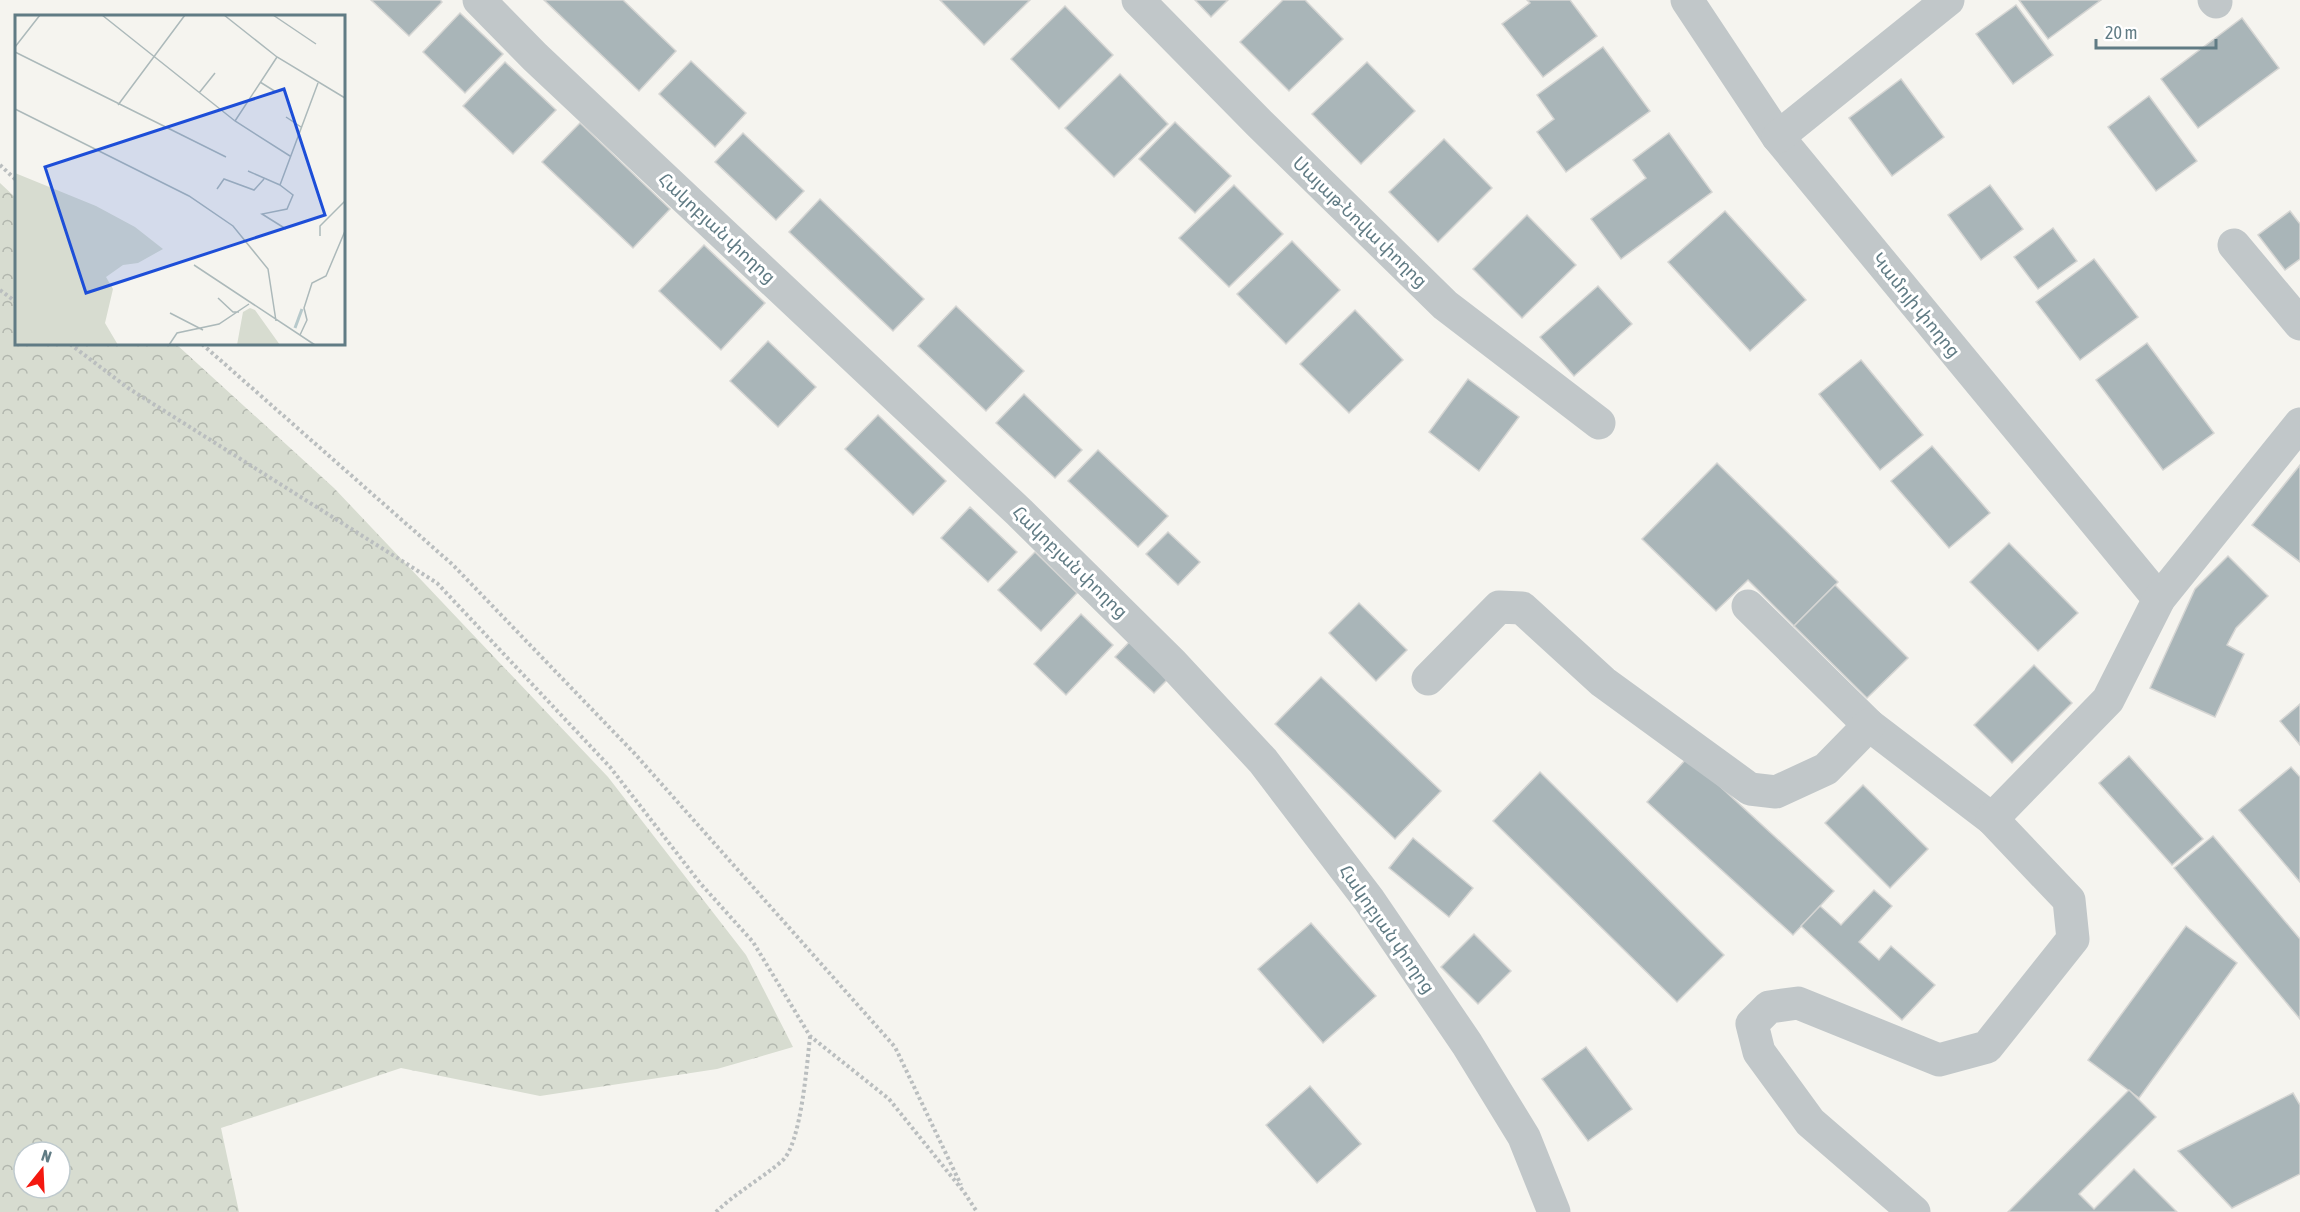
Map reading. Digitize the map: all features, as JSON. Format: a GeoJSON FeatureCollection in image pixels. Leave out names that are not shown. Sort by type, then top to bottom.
{"type":"FeatureCollection","features":[{"type":"Feature","properties":{"kind":"street","name":"Հակոբյան փողոց"},"geometry":{"type":"LineString","coordinates":[[479,0],[535,57],[1019,512],[1172,663],[1263,761],[1369,900],[1467,1044],[1524,1137],[1554,1212]]}},
{"type":"Feature","properties":{"kind":"street","name":"Սայաթ-Նովա փողոց"},"geometry":{"type":"LineString","coordinates":[[1138,0],[1445,305],[1599,423]]}},
{"type":"Feature","properties":{"kind":"street","name":"Կամոյի փողոց"},"geometry":{"type":"LineString","coordinates":[[1687,0],[1778,137],[2159,599]]}},
{"type":"Feature","properties":{"kind":"street"},"geometry":{"type":"LineString","coordinates":[[1778,137],[1948,0]]}},
{"type":"Feature","properties":{"kind":"street"},"geometry":{"type":"LineString","coordinates":[[2234,245],[2300,324]]}},
{"type":"Feature","properties":{"kind":"street"},"geometry":{"type":"LineString","coordinates":[[1992,819],[2108,700],[2159,599],[2300,424]]}},
{"type":"Feature","properties":{"kind":"street"},"geometry":{"type":"LineString","coordinates":[[1748,606],[1869,724],[1992,819],[2069,900],[2073,939],[1987,1047],[1939,1060],[1798,1004],[1769,1007],[1752,1024],[1759,1052],[1810,1122],[1914,1212]]}},
{"type":"Feature","properties":{"kind":"street"},"geometry":{"type":"LineString","coordinates":[[1428,679],[1499,607],[1522,608],[1603,682],[1750,789],[1776,792],[1826,769],[1869,724]]}},
{"type":"Feature","properties":{"kind":"path"},"geometry":{"type":"LineString","coordinates":[[0,165],[15,179]]}},
{"type":"Feature","properties":{"kind":"path"},"geometry":{"type":"LineString","coordinates":[[0,290],[15,301]]}},
{"type":"Feature","properties":{"kind":"path"},"geometry":{"type":"LineString","coordinates":[[71,345],[128,388],[437,583],[610,767],[700,883],[753,942],[810,1036],[889,1099],[964,1192],[977,1212]]}},
{"type":"Feature","properties":{"kind":"path"},"geometry":{"type":"LineString","coordinates":[[203,345],[453,565],[635,754],[896,1047],[964,1192]]}},
{"type":"Feature","properties":{"kind":"path"},"geometry":{"type":"LineString","coordinates":[[716,1212],[734,1195],[784,1160],[798,1126],[810,1036]]}},
{"type":"Feature","properties":{"kind":"green space"},"geometry":{"type":"Polygon","coordinates":[[[0,183],[15,197],[15,345],[177,345],[334,488],[608,777],[746,955],[793,1047],[717,1069],[540,1096],[401,1068],[221,1128],[239,1212],[0,1212],[0,183]]]}},
{"type":"Feature","properties":{"kind":"building"},"geometry":{"type":"Polygon","coordinates":[[[371,0],[440,0],[442,2],[409,36],[371,0]]]}},
{"type":"Feature","properties":{"kind":"building"},"geometry":{"type":"Polygon","coordinates":[[[544,0],[623,0],[676,51],[639,91],[544,0]]]}},
{"type":"Feature","properties":{"kind":"building"},"geometry":{"type":"Polygon","coordinates":[[[940,0],[1030,0],[984,45],[940,0]]]}},
{"type":"Feature","properties":{"kind":"building"},"geometry":{"type":"Polygon","coordinates":[[[1195,0],[1228,0],[1211,17],[1195,0]]]}},
{"type":"Feature","properties":{"kind":"building"},"geometry":{"type":"Polygon","coordinates":[[[1283,0],[1305,0],[1343,39],[1289,91],[1240,42],[1283,0]]]}},
{"type":"Feature","properties":{"kind":"building"},"geometry":{"type":"Polygon","coordinates":[[[1527,0],[1570,0],[1597,36],[1543,77],[1502,24],[1530,3],[1527,0]]]}},
{"type":"Feature","properties":{"kind":"building"},"geometry":{"type":"Polygon","coordinates":[[[2019,0],[2101,0],[2048,39],[2019,0]]]}},
{"type":"Feature","properties":{"kind":"building"},"geometry":{"type":"Polygon","coordinates":[[[2016,5],[2053,55],[2013,84],[1976,34],[2016,5]]]}},
{"type":"Feature","properties":{"kind":"building"},"geometry":{"type":"Polygon","coordinates":[[[1065,6],[1113,55],[1059,109],[1011,59],[1065,6]]]}},
{"type":"Feature","properties":{"kind":"building"},"geometry":{"type":"Polygon","coordinates":[[[460,13],[503,54],[465,93],[423,52],[460,13]]]}},
{"type":"Feature","properties":{"kind":"building"},"geometry":{"type":"Polygon","coordinates":[[[2242,18],[2279,68],[2198,128],[2161,79],[2242,18]]]}},
{"type":"Feature","properties":{"kind":"building"},"geometry":{"type":"Polygon","coordinates":[[[1603,47],[1650,111],[1566,172],[1537,132],[1554,119],[1537,95],[1603,47]]]}},
{"type":"Feature","properties":{"kind":"building"},"geometry":{"type":"Polygon","coordinates":[[[691,61],[746,113],[715,147],[659,94],[691,61]]]}},
{"type":"Feature","properties":{"kind":"building"},"geometry":{"type":"Polygon","coordinates":[[[505,62],[556,110],[513,154],[463,106],[505,62]]]}},
{"type":"Feature","properties":{"kind":"building"},"geometry":{"type":"Polygon","coordinates":[[[1367,62],[1415,111],[1361,164],[1312,114],[1367,62]]]}},
{"type":"Feature","properties":{"kind":"building"},"geometry":{"type":"Polygon","coordinates":[[[1120,74],[1168,124],[1114,177],[1065,128],[1120,74]]]}},
{"type":"Feature","properties":{"kind":"building"},"geometry":{"type":"Polygon","coordinates":[[[1901,79],[1944,137],[1892,176],[1849,118],[1901,79]]]}},
{"type":"Feature","properties":{"kind":"building"},"geometry":{"type":"Polygon","coordinates":[[[2149,96],[2197,161],[2156,191],[2108,127],[2149,96]]]}},
{"type":"Feature","properties":{"kind":"building"},"geometry":{"type":"Polygon","coordinates":[[[1175,122],[1231,176],[1195,213],[1139,159],[1175,122]]]}},
{"type":"Feature","properties":{"kind":"building"},"geometry":{"type":"Polygon","coordinates":[[[580,123],[670,209],[633,248],[542,162],[580,123]]]}},
{"type":"Feature","properties":{"kind":"building"},"geometry":{"type":"Polygon","coordinates":[[[743,133],[804,191],[776,220],[715,162],[743,133]]]}},
{"type":"Feature","properties":{"kind":"building"},"geometry":{"type":"Polygon","coordinates":[[[1669,133],[1712,192],[1621,259],[1591,219],[1646,178],[1633,160],[1669,133]]]}},
{"type":"Feature","properties":{"kind":"building"},"geometry":{"type":"Polygon","coordinates":[[[1444,139],[1492,188],[1438,242],[1389,192],[1444,139]]]}},
{"type":"Feature","properties":{"kind":"building"},"geometry":{"type":"Polygon","coordinates":[[[1234,185],[1283,234],[1229,287],[1179,238],[1234,185]]]}},
{"type":"Feature","properties":{"kind":"building"},"geometry":{"type":"Polygon","coordinates":[[[1990,185],[2023,229],[1981,260],[1948,215],[1990,185]]]}},
{"type":"Feature","properties":{"kind":"building"},"geometry":{"type":"Polygon","coordinates":[[[820,199],[924,299],[893,331],[789,232],[820,199]]]}},
{"type":"Feature","properties":{"kind":"building"},"geometry":{"type":"Polygon","coordinates":[[[1725,211],[1806,300],[1750,351],[1668,262],[1725,211]]]}},
{"type":"Feature","properties":{"kind":"building"},"geometry":{"type":"Polygon","coordinates":[[[2290,211],[2300,224],[2300,259],[2285,270],[2258,235],[2290,211]]]}},
{"type":"Feature","properties":{"kind":"building"},"geometry":{"type":"Polygon","coordinates":[[[1527,215],[1576,265],[1522,318],[1473,269],[1527,215]]]}},
{"type":"Feature","properties":{"kind":"building"},"geometry":{"type":"Polygon","coordinates":[[[2053,228],[2077,261],[2038,289],[2014,257],[2053,228]]]}},
{"type":"Feature","properties":{"kind":"building"},"geometry":{"type":"Polygon","coordinates":[[[1292,241],[1340,290],[1286,344],[1237,294],[1292,241]]]}},
{"type":"Feature","properties":{"kind":"building"},"geometry":{"type":"Polygon","coordinates":[[[704,245],[765,303],[721,350],[659,291],[704,245]]]}},
{"type":"Feature","properties":{"kind":"building"},"geometry":{"type":"Polygon","coordinates":[[[2094,259],[2138,317],[2080,360],[2036,302],[2094,259]]]}},
{"type":"Feature","properties":{"kind":"building"},"geometry":{"type":"Polygon","coordinates":[[[1598,286],[1632,324],[1574,376],[1540,337],[1598,286]]]}},
{"type":"Feature","properties":{"kind":"building"},"geometry":{"type":"Polygon","coordinates":[[[956,306],[1024,371],[986,411],[918,346],[956,306]]]}},
{"type":"Feature","properties":{"kind":"building"},"geometry":{"type":"Polygon","coordinates":[[[1355,310],[1403,360],[1349,413],[1300,364],[1355,310]]]}},
{"type":"Feature","properties":{"kind":"building"},"geometry":{"type":"Polygon","coordinates":[[[768,341],[816,387],[778,427],[730,381],[768,341]]]}},
{"type":"Feature","properties":{"kind":"building"},"geometry":{"type":"Polygon","coordinates":[[[2147,343],[2214,433],[2163,470],[2096,380],[2147,343]]]}},
{"type":"Feature","properties":{"kind":"building"},"geometry":{"type":"Polygon","coordinates":[[[1861,360],[1923,435],[1880,470],[1819,394],[1861,360]]]}},
{"type":"Feature","properties":{"kind":"building"},"geometry":{"type":"Polygon","coordinates":[[[1468,379],[1519,417],[1479,471],[1429,432],[1468,379]]]}},
{"type":"Feature","properties":{"kind":"building"},"geometry":{"type":"Polygon","coordinates":[[[1024,394],[1082,450],[1055,478],[996,423],[1024,394]]]}},
{"type":"Feature","properties":{"kind":"building"},"geometry":{"type":"Polygon","coordinates":[[[878,415],[946,481],[913,515],[845,449],[878,415]]]}},
{"type":"Feature","properties":{"kind":"building"},"geometry":{"type":"Polygon","coordinates":[[[1932,446],[1990,513],[1949,548],[1891,481],[1932,446]]]}},
{"type":"Feature","properties":{"kind":"building"},"geometry":{"type":"Polygon","coordinates":[[[1098,450],[1168,516],[1138,547],[1068,481],[1098,450]]]}},
{"type":"Feature","properties":{"kind":"building"},"geometry":{"type":"Polygon","coordinates":[[[1717,463],[1838,582],[1794,626],[1748,580],[1716,611],[1642,539],[1717,463]]]}},
{"type":"Feature","properties":{"kind":"building"},"geometry":{"type":"Polygon","coordinates":[[[2300,465],[2300,562],[2252,525],[2300,465]]]}},
{"type":"Feature","properties":{"kind":"building"},"geometry":{"type":"Polygon","coordinates":[[[970,507],[1017,552],[988,582],[941,538],[970,507]]]}},
{"type":"Feature","properties":{"kind":"building"},"geometry":{"type":"Polygon","coordinates":[[[1168,532],[1200,562],[1178,585],[1146,554],[1168,532]]]}},
{"type":"Feature","properties":{"kind":"building"},"geometry":{"type":"Polygon","coordinates":[[[2009,543],[2078,613],[2038,651],[1970,582],[2009,543]]]}},
{"type":"Feature","properties":{"kind":"building"},"geometry":{"type":"Polygon","coordinates":[[[1035,552],[1077,593],[1041,631],[998,590],[1035,552]]]}},
{"type":"Feature","properties":{"kind":"building"},"geometry":{"type":"Polygon","coordinates":[[[2228,556],[2268,596],[2236,628],[2227,645],[2244,654],[2215,717],[2150,688],[2195,589],[2228,556]]]}},
{"type":"Feature","properties":{"kind":"building"},"geometry":{"type":"Polygon","coordinates":[[[1835,585],[1908,658],[1867,698],[1794,626],[1835,585]]]}},
{"type":"Feature","properties":{"kind":"building"},"geometry":{"type":"Polygon","coordinates":[[[1359,603],[1407,650],[1376,681],[1329,633],[1359,603]]]}},
{"type":"Feature","properties":{"kind":"building"},"geometry":{"type":"Polygon","coordinates":[[[1081,614],[1113,645],[1066,695],[1034,664],[1081,614]]]}},
{"type":"Feature","properties":{"kind":"building"},"geometry":{"type":"Polygon","coordinates":[[[1135,636],[1174,673],[1154,693],[1115,657],[1135,636]]]}},
{"type":"Feature","properties":{"kind":"building"},"geometry":{"type":"Polygon","coordinates":[[[2034,665],[2072,703],[2012,763],[1974,725],[2034,665]]]}},
{"type":"Feature","properties":{"kind":"building"},"geometry":{"type":"Polygon","coordinates":[[[1321,677],[1441,791],[1395,839],[1275,724],[1321,677]]]}},
{"type":"Feature","properties":{"kind":"building"},"geometry":{"type":"Polygon","coordinates":[[[2300,704],[2300,745],[2280,721],[2300,704]]]}},
{"type":"Feature","properties":{"kind":"building"},"geometry":{"type":"Polygon","coordinates":[[[2129,756],[2203,839],[2172,865],[2099,783],[2129,756]]]}},
{"type":"Feature","properties":{"kind":"building"},"geometry":{"type":"Polygon","coordinates":[[[1688,757],[1834,891],[1793,935],[1647,802],[1688,757]]]}},
{"type":"Feature","properties":{"kind":"building"},"geometry":{"type":"Polygon","coordinates":[[[2291,767],[2300,777],[2300,882],[2239,810],[2291,767]]]}},
{"type":"Feature","properties":{"kind":"building"},"geometry":{"type":"Polygon","coordinates":[[[1540,772],[1724,955],[1677,1002],[1493,821],[1540,772]]]}},
{"type":"Feature","properties":{"kind":"building"},"geometry":{"type":"Polygon","coordinates":[[[1863,785],[1928,849],[1890,888],[1825,823],[1863,785]]]}},
{"type":"Feature","properties":{"kind":"building"},"geometry":{"type":"Polygon","coordinates":[[[2213,836],[2300,939],[2300,1019],[2174,868],[2213,836]]]}},
{"type":"Feature","properties":{"kind":"building"},"geometry":{"type":"Polygon","coordinates":[[[1413,838],[1473,888],[1449,917],[1389,868],[1413,838]]]}},
{"type":"Feature","properties":{"kind":"building"},"geometry":{"type":"Polygon","coordinates":[[[1874,890],[1892,906],[1859,942],[1879,960],[1891,946],[1935,985],[1902,1020],[1801,926],[1820,906],[1841,925],[1874,890]]]}},
{"type":"Feature","properties":{"kind":"building"},"geometry":{"type":"Polygon","coordinates":[[[1311,923],[1376,996],[1323,1043],[1258,969],[1311,923]]]}},
{"type":"Feature","properties":{"kind":"building"},"geometry":{"type":"Polygon","coordinates":[[[2186,926],[2237,963],[2139,1098],[2088,1060],[2186,926]]]}},
{"type":"Feature","properties":{"kind":"building"},"geometry":{"type":"Polygon","coordinates":[[[1474,934],[1511,971],[1478,1004],[1441,967],[1474,934]]]}},
{"type":"Feature","properties":{"kind":"building"},"geometry":{"type":"Polygon","coordinates":[[[1586,1047],[1632,1109],[1588,1141],[1542,1079],[1586,1047]]]}},
{"type":"Feature","properties":{"kind":"building"},"geometry":{"type":"Polygon","coordinates":[[[1310,1086],[1361,1144],[1317,1183],[1266,1125],[1310,1086]]]}},
{"type":"Feature","properties":{"kind":"building"},"geometry":{"type":"Polygon","coordinates":[[[2129,1090],[2156,1117],[2079,1194],[2094,1209],[2134,1169],[2177,1212],[2008,1212],[2129,1090]]]}},
{"type":"Feature","properties":{"kind":"building"},"geometry":{"type":"Polygon","coordinates":[[[2293,1093],[2300,1105],[2300,1174],[2232,1208],[2178,1151],[2293,1093]]]}}]}
